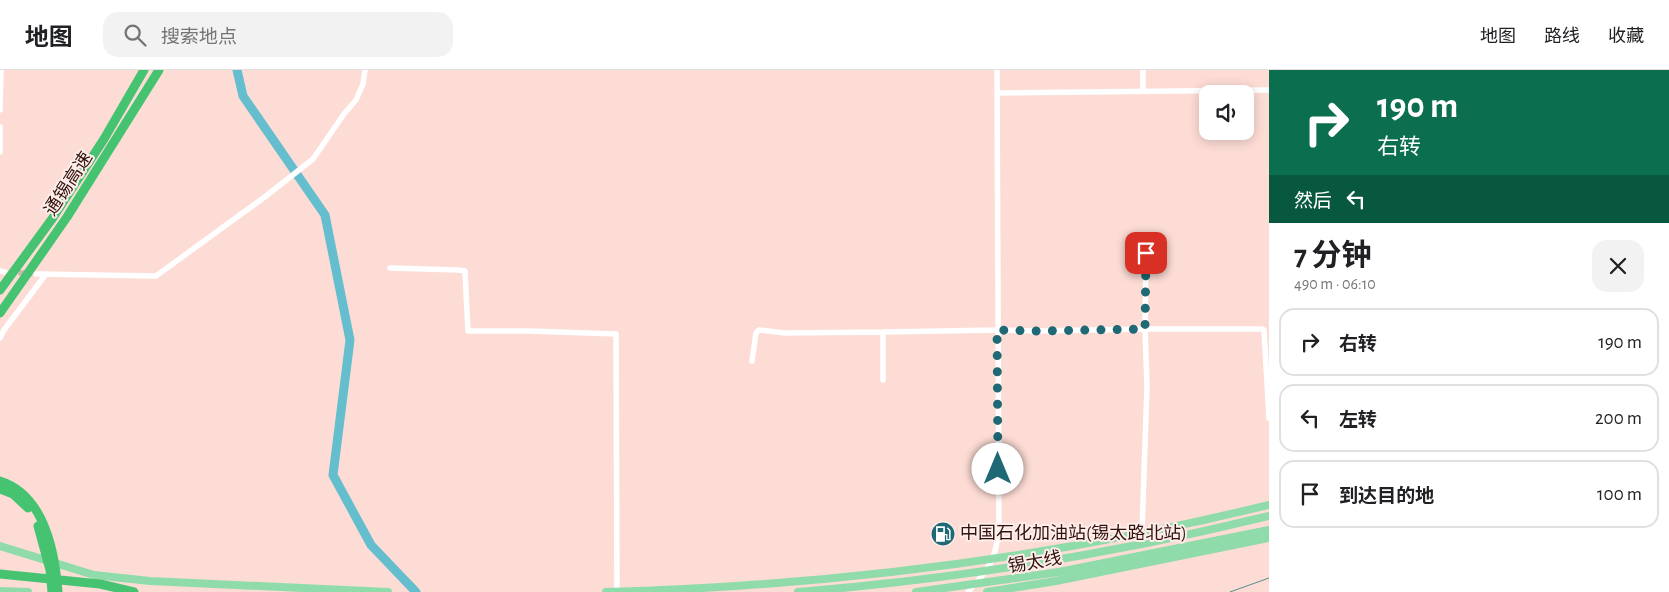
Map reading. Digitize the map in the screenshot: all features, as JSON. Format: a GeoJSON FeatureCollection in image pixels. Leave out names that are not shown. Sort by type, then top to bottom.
{"type":"FeatureCollection","features":[{"type":"Feature","properties":{"kind":"highway","name":"通锡高速"},"geometry":{"type":"LineString","coordinates":[[0,290],[52,218],[104,139],[144,70]]}},
{"type":"Feature","properties":{"kind":"highway","name":"通锡高速"},"geometry":{"type":"LineString","coordinates":[[0,313],[67,217],[159,70]]}},
{"type":"Feature","properties":{"kind":"highway"},"geometry":{"type":"LineString","coordinates":[[0,481],[9,484],[21,492],[32,504],[52,548],[58,592]]}},
{"type":"Feature","properties":{"kind":"highway"},"geometry":{"type":"LineString","coordinates":[[0,489],[13,494],[25,504],[40,524],[50,570],[52,592]]}},
{"type":"Feature","properties":{"kind":"highway"},"geometry":{"type":"LineString","coordinates":[[0,574],[100,584],[134,592]]}},
{"type":"Feature","properties":{"kind":"main road"},"geometry":{"type":"LineString","coordinates":[[606,592],[701,588],[872,575],[993,559],[1142,532],[1269,505]]}},
{"type":"Feature","properties":{"kind":"main road","name":"锡太线"},"geometry":{"type":"LineString","coordinates":[[798,592],[873,586],[985,571],[1116,548],[1269,516]]}},
{"type":"Feature","properties":{"kind":"main road","name":"锡太线"},"geometry":{"type":"LineString","coordinates":[[916,592],[1059,572],[1269,530]]}},
{"type":"Feature","properties":{"kind":"main road"},"geometry":{"type":"LineString","coordinates":[[986,592],[1056,581],[1269,538]]}},
{"type":"Feature","properties":{"kind":"main road"},"geometry":{"type":"LineString","coordinates":[[0,546],[94,574],[150,581],[388,592]]}},
{"type":"Feature","properties":{"kind":"main road"},"geometry":{"type":"LineString","coordinates":[[0,591],[28,592]]}},
{"type":"Feature","properties":{"kind":"street"},"geometry":{"type":"LineString","coordinates":[[0,110],[1,70]]}},
{"type":"Feature","properties":{"kind":"street"},"geometry":{"type":"LineString","coordinates":[[36,274],[156,276],[310,162],[356,100],[363,84],[365,70]]}},
{"type":"Feature","properties":{"kind":"street"},"geometry":{"type":"LineString","coordinates":[[968,592],[993,559],[997,544],[998,528],[997,70]]}},
{"type":"Feature","properties":{"kind":"street"},"geometry":{"type":"LineString","coordinates":[[1143,70],[1143,91]]}},
{"type":"Feature","properties":{"kind":"street"},"geometry":{"type":"LineString","coordinates":[[997,93],[1138,93],[1143,91],[1269,90]]}},
{"type":"Feature","properties":{"kind":"street"},"geometry":{"type":"LineString","coordinates":[[0,127],[0,152]]}},
{"type":"Feature","properties":{"kind":"street"},"geometry":{"type":"LineString","coordinates":[[1142,532],[1147,386],[1145,329],[1146,253]]}},
{"type":"Feature","properties":{"kind":"street"},"geometry":{"type":"LineString","coordinates":[[390,268],[465,271],[468,332],[529,331],[616,334],[617,592]]}},
{"type":"Feature","properties":{"kind":"street"},"geometry":{"type":"LineString","coordinates":[[0,338],[46,274]]}},
{"type":"Feature","properties":{"kind":"street"},"geometry":{"type":"LineString","coordinates":[[752,362],[756,332],[760,330],[785,333],[1145,329],[1264,330],[1269,418]]}},
{"type":"Feature","properties":{"kind":"street"},"geometry":{"type":"LineString","coordinates":[[883,332],[883,380]]}},
{"type":"Feature","properties":{"kind":"waterway"},"geometry":{"type":"LineString","coordinates":[[237,70],[243,96],[325,215],[350,340],[333,475],[371,545],[416,592]]}},
{"type":"Feature","properties":{"kind":"waterway"},"geometry":{"type":"LineString","coordinates":[[1230,592],[1269,578]]}},
{"type":"Feature","properties":{"kind":"tunnel"},"geometry":{"type":"LineString","coordinates":[[10,272],[36,274]]}},
{"type":"Feature","properties":{"kind":"place","name":"中国石化加油站(锡太路北站)"},"geometry":{"type":"Point","coordinates":[943,534]}},
{"type":"Feature","properties":{"kind":"route"},"geometry":{"type":"LineString","coordinates":[[998,469],[997,330],[1145,329],[1146,253]]}}]}
